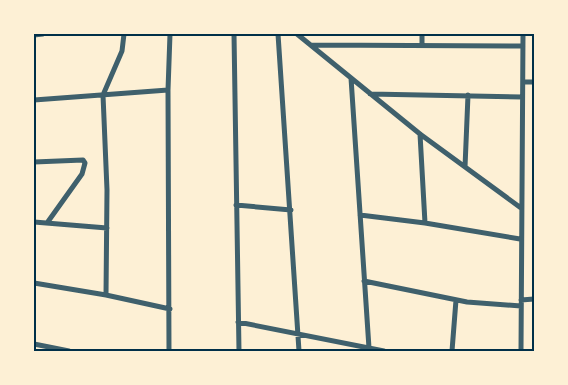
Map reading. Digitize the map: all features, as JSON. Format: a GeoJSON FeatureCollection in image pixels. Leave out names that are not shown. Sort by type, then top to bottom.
{"type":"FeatureCollection","features":[{"type":"Feature","properties":{"kind":"street"},"geometry":{"type":"LineString","coordinates":[[34,35],[42,34]]}},
{"type":"Feature","properties":{"kind":"street"},"geometry":{"type":"LineString","coordinates":[[106,295],[103,95],[122,51],[124,34]]}},
{"type":"Feature","properties":{"kind":"street"},"geometry":{"type":"LineString","coordinates":[[170,34],[168,90],[170,351]]}},
{"type":"Feature","properties":{"kind":"street"},"geometry":{"type":"LineString","coordinates":[[234,34],[238,351]]}},
{"type":"Feature","properties":{"kind":"street"},"geometry":{"type":"LineString","coordinates":[[278,34],[299,351]]}},
{"type":"Feature","properties":{"kind":"street"},"geometry":{"type":"LineString","coordinates":[[297,34],[420,134],[521,208]]}},
{"type":"Feature","properties":{"kind":"street"},"geometry":{"type":"LineString","coordinates":[[422,34],[422,45]]}},
{"type":"Feature","properties":{"kind":"street"},"geometry":{"type":"LineString","coordinates":[[522,351],[520,239],[523,34]]}},
{"type":"Feature","properties":{"kind":"street"},"geometry":{"type":"LineString","coordinates":[[311,45],[523,46]]}},
{"type":"Feature","properties":{"kind":"street"},"geometry":{"type":"LineString","coordinates":[[351,78],[369,348]]}},
{"type":"Feature","properties":{"kind":"street"},"geometry":{"type":"LineString","coordinates":[[523,82],[534,82]]}},
{"type":"Feature","properties":{"kind":"street"},"geometry":{"type":"LineString","coordinates":[[34,100],[168,90]]}},
{"type":"Feature","properties":{"kind":"street"},"geometry":{"type":"LineString","coordinates":[[370,94],[522,97]]}},
{"type":"Feature","properties":{"kind":"street"},"geometry":{"type":"LineString","coordinates":[[465,167],[468,96]]}},
{"type":"Feature","properties":{"kind":"street"},"geometry":{"type":"LineString","coordinates":[[420,134],[425,223]]}},
{"type":"Feature","properties":{"kind":"street"},"geometry":{"type":"LineString","coordinates":[[34,162],[82,160],[85,163],[82,174],[46,223]]}},
{"type":"Feature","properties":{"kind":"street"},"geometry":{"type":"LineString","coordinates":[[236,205],[291,210]]}},
{"type":"Feature","properties":{"kind":"street"},"geometry":{"type":"LineString","coordinates":[[360,215],[425,223],[520,239]]}},
{"type":"Feature","properties":{"kind":"street"},"geometry":{"type":"LineString","coordinates":[[34,222],[106,228]]}},
{"type":"Feature","properties":{"kind":"street"},"geometry":{"type":"LineString","coordinates":[[364,281],[456,300],[521,306]]}},
{"type":"Feature","properties":{"kind":"street"},"geometry":{"type":"LineString","coordinates":[[34,283],[106,295],[170,309]]}},
{"type":"Feature","properties":{"kind":"street"},"geometry":{"type":"LineString","coordinates":[[521,300],[534,299]]}},
{"type":"Feature","properties":{"kind":"street"},"geometry":{"type":"LineString","coordinates":[[452,351],[456,300]]}},
{"type":"Feature","properties":{"kind":"street"},"geometry":{"type":"LineString","coordinates":[[238,322],[299,336],[384,351]]}},
{"type":"Feature","properties":{"kind":"street"},"geometry":{"type":"LineString","coordinates":[[34,344],[69,351]]}}]}
